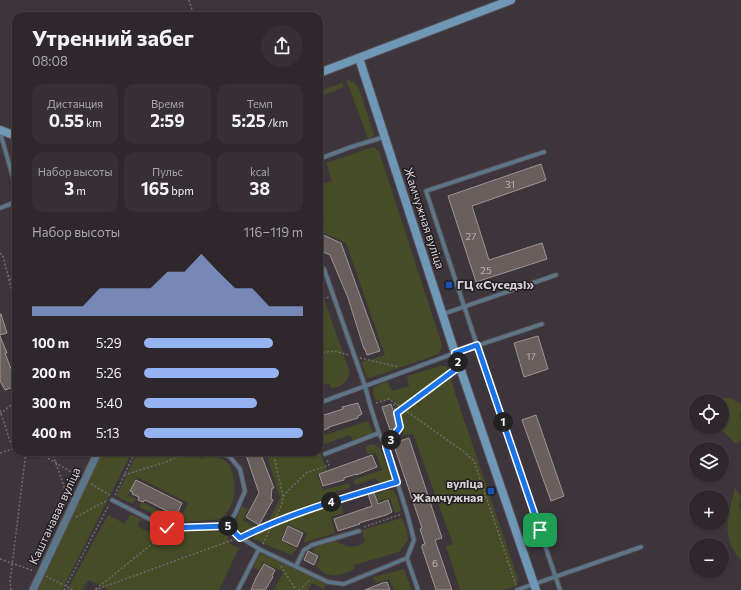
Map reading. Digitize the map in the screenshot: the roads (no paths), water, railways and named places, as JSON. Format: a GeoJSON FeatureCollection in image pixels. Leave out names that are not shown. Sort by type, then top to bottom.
{"type":"FeatureCollection","features":[{"type":"Feature","properties":{"kind":"main road"},"geometry":{"type":"LineString","coordinates":[[323,72],[511,0]]}},
{"type":"Feature","properties":{"kind":"main road","name":"Жамчужная вуліца"},"geometry":{"type":"LineString","coordinates":[[359,58],[455,353],[535,587]]}},
{"type":"Feature","properties":{"kind":"main road"},"geometry":{"type":"LineString","coordinates":[[0,131],[12,135]]}},
{"type":"Feature","properties":{"kind":"street","name":"Каштанавая вуліца"},"geometry":{"type":"LineString","coordinates":[[33,590],[96,456]]}},
{"type":"Feature","properties":{"kind":"lane"},"geometry":{"type":"LineString","coordinates":[[0,131],[12,174]]}},
{"type":"Feature","properties":{"kind":"lane"},"geometry":{"type":"LineString","coordinates":[[323,158],[384,136]]}},
{"type":"Feature","properties":{"kind":"lane"},"geometry":{"type":"LineString","coordinates":[[544,152],[426,191],[560,590]]}},
{"type":"Feature","properties":{"kind":"lane"},"geometry":{"type":"LineString","coordinates":[[0,208],[10,204]]}},
{"type":"Feature","properties":{"kind":"lane"},"geometry":{"type":"LineString","coordinates":[[323,268],[355,356],[379,433],[386,447],[407,513],[414,540],[407,558],[418,590]]}},
{"type":"Feature","properties":{"kind":"lane"},"geometry":{"type":"LineString","coordinates":[[443,314],[556,275]]}},
{"type":"Feature","properties":{"kind":"lane"},"geometry":{"type":"LineString","coordinates":[[323,402],[477,345],[542,324]]}},
{"type":"Feature","properties":{"kind":"lane"},"geometry":{"type":"LineString","coordinates":[[325,454],[379,433]]}},
{"type":"Feature","properties":{"kind":"lane"},"geometry":{"type":"LineString","coordinates":[[228,526],[245,491],[240,469],[230,456]]}},
{"type":"Feature","properties":{"kind":"lane"},"geometry":{"type":"LineString","coordinates":[[340,499],[397,482]]}},
{"type":"Feature","properties":{"kind":"lane"},"geometry":{"type":"LineString","coordinates":[[113,498],[167,528],[228,526],[240,538],[328,582],[344,584],[407,558]]}},
{"type":"Feature","properties":{"kind":"lane"},"geometry":{"type":"LineString","coordinates":[[296,566],[304,550],[312,545],[359,531]]}},
{"type":"Feature","properties":{"kind":"lane"},"geometry":{"type":"LineString","coordinates":[[517,590],[535,587],[556,576],[641,547]]}},
{"type":"Feature","properties":{"kind":"lane"},"geometry":{"type":"LineString","coordinates":[[238,590],[259,548]]}},
{"type":"Feature","properties":{"kind":"place","name":"ГЦ «Суседзі»"},"geometry":{"type":"Point","coordinates":[449,285]}},
{"type":"Feature","properties":{"kind":"place","name":"вуліца Жамчужная"},"geometry":{"type":"Point","coordinates":[491,491]}}]}
